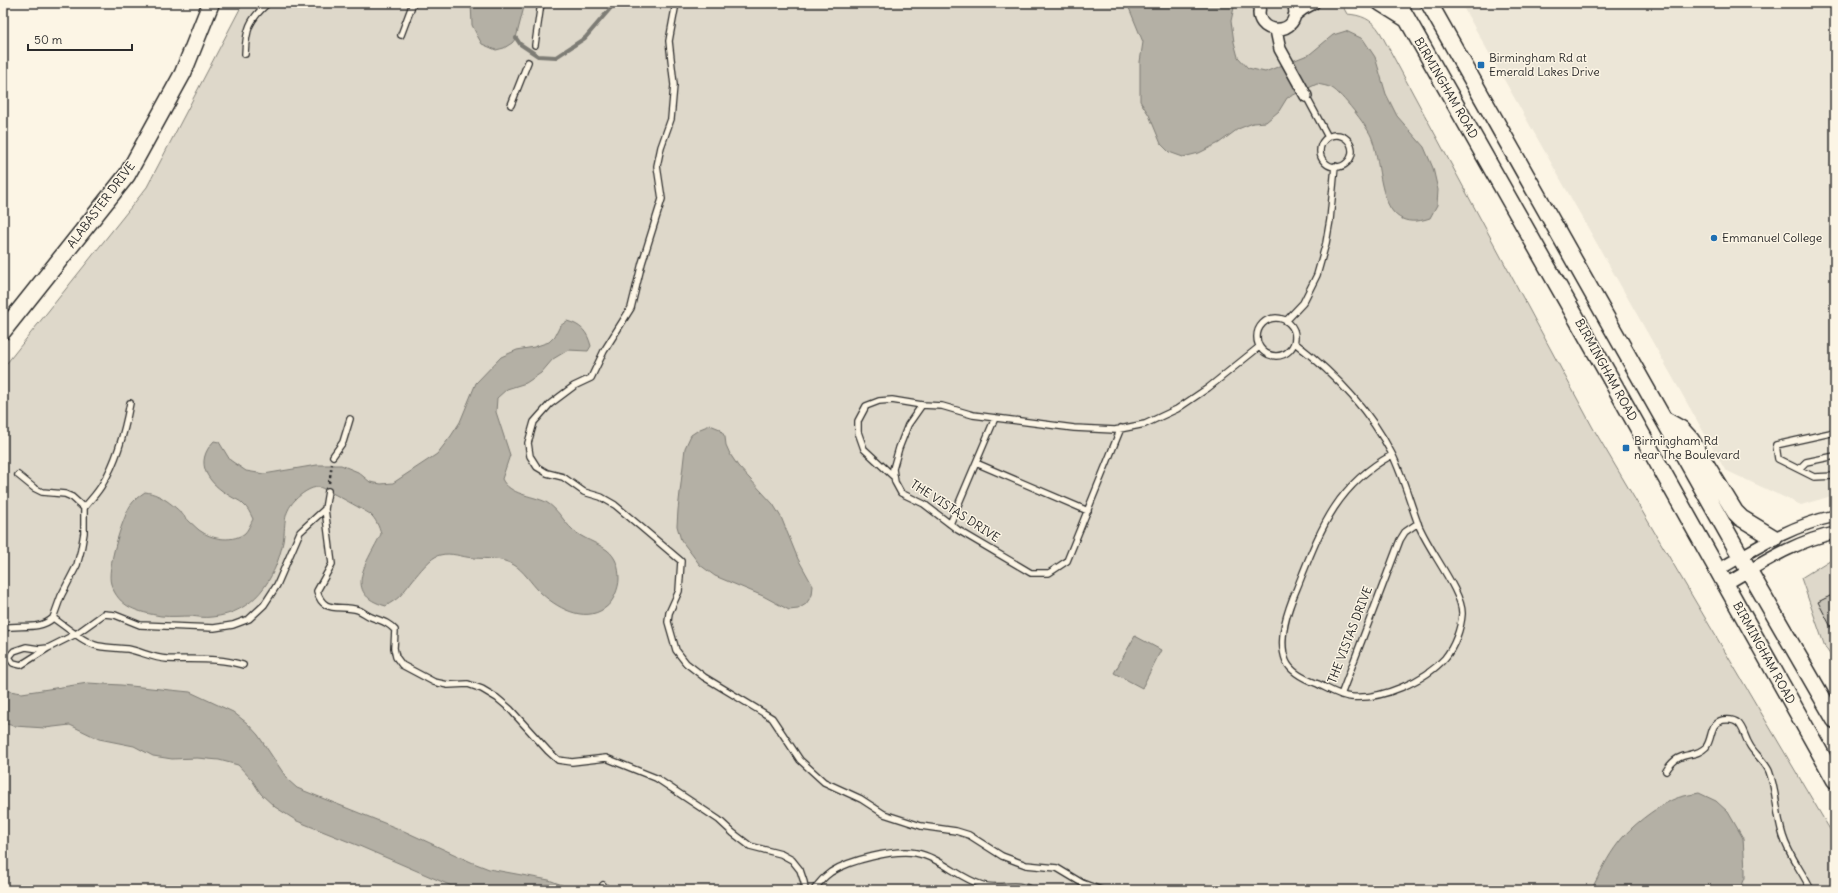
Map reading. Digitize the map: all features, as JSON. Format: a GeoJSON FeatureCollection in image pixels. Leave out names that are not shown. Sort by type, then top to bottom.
{"type":"FeatureCollection","features":[{"type":"Feature","properties":{"kind":"street","name":"ALABASTER DRIVE"},"geometry":{"type":"LineString","coordinates":[[3,331],[127,175],[183,73],[211,3]]}},
{"type":"Feature","properties":{"kind":"street"},"geometry":{"type":"LineString","coordinates":[[1261,3],[1258,11],[1259,18],[1263,24],[1276,30],[1287,26],[1294,16],[1314,3]]}},
{"type":"Feature","properties":{"kind":"street"},"geometry":{"type":"LineString","coordinates":[[1293,3],[1295,10],[1294,16]]}},
{"type":"Feature","properties":{"kind":"street"},"geometry":{"type":"LineString","coordinates":[[1381,3],[1408,20]]}},
{"type":"Feature","properties":{"kind":"street","name":"BIRMINGHAM ROAD"},"geometry":{"type":"LineString","coordinates":[[1398,3],[1835,780]]}},
{"type":"Feature","properties":{"kind":"street"},"geometry":{"type":"LineString","coordinates":[[1429,3],[1745,564],[1835,720]]}},
{"type":"Feature","properties":{"kind":"street"},"geometry":{"type":"LineString","coordinates":[[1276,30],[1280,50],[1306,96]]}},
{"type":"Feature","properties":{"kind":"street"},"geometry":{"type":"LineString","coordinates":[[1664,419],[1681,429],[1690,440],[1735,512],[1741,518],[1774,538]]}},
{"type":"Feature","properties":{"kind":"street"},"geometry":{"type":"LineString","coordinates":[[1722,577],[1745,564],[1774,538],[1810,522],[1835,516]]}},
{"type":"Feature","properties":{"kind":"street"},"geometry":{"type":"LineString","coordinates":[[1722,577],[1745,564],[1819,536],[1835,533]]}},
{"type":"Feature","properties":{"kind":"lane"},"geometry":{"type":"LineString","coordinates":[[245,54],[248,27],[255,15],[268,3]]}},
{"type":"Feature","properties":{"kind":"lane"},"geometry":{"type":"LineString","coordinates":[[401,35],[413,3]]}},
{"type":"Feature","properties":{"kind":"lane"},"geometry":{"type":"LineString","coordinates":[[536,45],[541,3]]}},
{"type":"Feature","properties":{"kind":"lane"},"geometry":{"type":"LineString","coordinates":[[676,3],[669,41],[674,85],[671,120],[661,147],[658,166],[662,199],[642,263],[631,308],[604,351],[591,378],[574,386],[550,404],[534,422],[528,443],[530,456],[537,467],[547,473],[563,477],[584,492],[601,497],[615,505],[682,561],[679,591],[669,613],[668,622],[676,650],[686,663],[704,677],[772,718],[800,760],[824,782],[861,799],[884,814],[922,826],[956,831],[969,835],[1002,856],[1026,864],[1057,868],[1082,883],[1101,890]]}},
{"type":"Feature","properties":{"kind":"lane"},"geometry":{"type":"LineString","coordinates":[[511,105],[528,62]]}},
{"type":"Feature","properties":{"kind":"lane"},"geometry":{"type":"LineString","coordinates":[[1306,96],[1328,138]]}},
{"type":"Feature","properties":{"kind":"lane"},"geometry":{"type":"LineString","coordinates":[[1338,135],[1348,140],[1351,144],[1352,150],[1349,160],[1345,164],[1335,166],[1325,161],[1321,152],[1321,146],[1328,138],[1338,135]]}},
{"type":"Feature","properties":{"kind":"lane"},"geometry":{"type":"LineString","coordinates":[[1286,321],[1303,303],[1317,275],[1326,243],[1330,220],[1335,166]]}},
{"type":"Feature","properties":{"kind":"lane"},"geometry":{"type":"LineString","coordinates":[[1274,318],[1286,321],[1294,330],[1295,343],[1287,353],[1275,357],[1263,352],[1259,347],[1257,335],[1263,324],[1274,318]]}},
{"type":"Feature","properties":{"kind":"lane","name":"THE VISTAS DRIVE"},"geometry":{"type":"LineString","coordinates":[[1295,343],[1317,361],[1362,406],[1392,455],[1418,523],[1459,598],[1462,613],[1459,630],[1453,646],[1445,658],[1432,670],[1385,694],[1366,697],[1341,695],[1400,540],[1405,532],[1418,523]]}},
{"type":"Feature","properties":{"kind":"lane"},"geometry":{"type":"LineString","coordinates":[[894,477],[864,449],[858,432],[858,421],[866,406],[879,401],[892,400],[922,405],[942,406],[973,415],[1074,428],[1115,430],[1145,424],[1177,409],[1208,388],[1259,347]]}},
{"type":"Feature","properties":{"kind":"lane"},"geometry":{"type":"LineString","coordinates":[[3,628],[36,627],[48,623],[53,618],[61,596],[77,565],[84,533],[84,508],[97,494],[111,469],[126,424],[130,403]]}},
{"type":"Feature","properties":{"kind":"lane"},"geometry":{"type":"LineString","coordinates":[[894,477],[893,469],[898,448],[908,425],[922,405]]}},
{"type":"Feature","properties":{"kind":"lane"},"geometry":{"type":"LineString","coordinates":[[950,524],[994,418]]}},
{"type":"Feature","properties":{"kind":"lane"},"geometry":{"type":"LineString","coordinates":[[333,456],[343,442],[350,419]]}},
{"type":"Feature","properties":{"kind":"lane","name":"THE VISTAS DRIVE"},"geometry":{"type":"LineString","coordinates":[[894,477],[901,493],[924,504],[950,524],[1031,573],[1049,573],[1067,561],[1121,428]]}},
{"type":"Feature","properties":{"kind":"lane"},"geometry":{"type":"LineString","coordinates":[[1835,432],[1776,445],[1778,459],[1814,477],[1835,476]]}},
{"type":"Feature","properties":{"kind":"lane"},"geometry":{"type":"LineString","coordinates":[[1341,695],[1308,680],[1295,672],[1286,663],[1282,645],[1285,626],[1293,597],[1324,523],[1336,504],[1357,480],[1378,463],[1392,455]]}},
{"type":"Feature","properties":{"kind":"lane"},"geometry":{"type":"LineString","coordinates":[[1799,469],[1806,462],[1835,456]]}},
{"type":"Feature","properties":{"kind":"lane"},"geometry":{"type":"LineString","coordinates":[[976,463],[1088,511]]}},
{"type":"Feature","properties":{"kind":"lane"},"geometry":{"type":"LineString","coordinates":[[18,475],[34,488],[42,492],[64,494],[72,497],[84,508]]}},
{"type":"Feature","properties":{"kind":"lane"},"geometry":{"type":"LineString","coordinates":[[328,491],[325,509],[332,564],[317,591],[319,599],[327,606],[358,610],[370,617],[389,623],[395,630],[394,648],[396,657],[402,665],[434,682],[448,685],[468,684],[482,689],[510,709],[558,760],[572,762],[606,758],[656,778],[719,820],[750,846],[781,854],[792,860],[800,870],[805,890]]}},
{"type":"Feature","properties":{"kind":"lane"},"geometry":{"type":"LineString","coordinates":[[48,648],[39,649],[26,647],[14,650],[9,657],[13,663],[20,665],[48,648],[76,634],[104,614],[115,615],[140,625],[214,628],[233,625],[249,618],[264,605],[276,585],[300,532],[325,509]]}},
{"type":"Feature","properties":{"kind":"lane"},"geometry":{"type":"LineString","coordinates":[[53,618],[96,646],[129,650],[150,656],[166,658],[220,659],[244,665]]}},
{"type":"Feature","properties":{"kind":"lane"},"geometry":{"type":"LineString","coordinates":[[1666,771],[1677,757],[1698,752],[1706,746],[1715,724],[1722,720],[1731,720],[1740,723],[1748,743],[1763,760],[1768,769],[1776,798],[1782,835],[1788,849],[1811,890]]}},
{"type":"Feature","properties":{"kind":"lane"},"geometry":{"type":"LineString","coordinates":[[814,890],[830,873],[848,864],[864,859],[900,852],[916,853],[930,857],[967,879],[984,886],[1025,886],[1033,890]]}},
{"type":"Feature","properties":{"kind":"path"},"geometry":{"type":"LineString","coordinates":[[328,491],[333,456]]}},
{"type":"Feature","properties":{"kind":"shaded area"},"geometry":{"type":"Polygon","coordinates":[[[243,3],[1341,3],[1347,14],[1366,18],[1380,32],[1593,428],[1835,838],[1835,890],[3,890],[3,368],[147,187],[243,3]]]}},
{"type":"Feature","properties":{"kind":"shaded area"},"geometry":{"type":"Polygon","coordinates":[[[471,3],[525,3],[516,38],[512,43],[504,48],[496,50],[482,44],[472,25],[471,3]]]}},
{"type":"Feature","properties":{"kind":"shaded area"},"geometry":{"type":"Polygon","coordinates":[[[1127,3],[1235,3],[1231,21],[1238,57],[1248,68],[1265,72],[1310,54],[1333,35],[1346,31],[1363,39],[1375,57],[1386,94],[1397,116],[1424,147],[1433,168],[1438,190],[1437,205],[1430,218],[1412,221],[1399,217],[1391,208],[1385,195],[1371,136],[1342,96],[1332,88],[1325,86],[1317,84],[1287,98],[1279,111],[1266,122],[1253,123],[1238,129],[1219,143],[1199,153],[1183,157],[1169,152],[1161,144],[1149,115],[1140,101],[1140,62],[1143,42],[1127,3]]]}},
{"type":"Feature","properties":{"kind":"shaded area","name":"Emmanuel College"},"geometry":{"type":"Polygon","coordinates":[[[1470,3],[1835,3],[1835,495],[1801,505],[1725,470],[1463,7],[1470,3]]]}},
{"type":"Feature","properties":{"kind":"shaded area"},"geometry":{"type":"Polygon","coordinates":[[[567,321],[576,324],[583,329],[588,336],[591,346],[588,351],[568,350],[553,359],[541,373],[526,383],[507,389],[497,398],[496,412],[510,455],[502,479],[515,491],[546,502],[573,530],[581,536],[603,547],[613,556],[618,566],[619,583],[617,591],[608,606],[597,613],[579,614],[561,608],[536,588],[521,570],[509,562],[448,554],[440,555],[430,561],[400,596],[386,606],[372,601],[364,593],[361,585],[365,565],[381,534],[377,523],[370,514],[319,487],[306,491],[291,505],[286,515],[283,542],[274,569],[260,592],[251,602],[240,609],[227,614],[209,617],[161,616],[130,608],[119,599],[111,584],[110,577],[113,557],[119,533],[130,506],[145,492],[152,493],[164,499],[175,507],[199,530],[212,537],[224,539],[235,538],[245,533],[247,530],[253,519],[248,509],[240,501],[222,491],[215,485],[206,472],[204,465],[205,457],[208,449],[214,441],[219,442],[230,460],[246,471],[264,474],[317,465],[341,465],[358,472],[370,482],[381,484],[393,483],[437,454],[460,422],[476,383],[501,357],[517,350],[534,347],[549,342],[555,336],[560,326],[567,321]]]}},
{"type":"Feature","properties":{"kind":"shaded area"},"geometry":{"type":"Polygon","coordinates":[[[710,425],[720,429],[725,437],[726,445],[730,454],[738,466],[773,504],[781,517],[798,559],[813,586],[812,595],[806,604],[798,609],[789,610],[763,596],[715,576],[700,565],[681,540],[677,526],[685,448],[691,435],[710,425]]]}},
{"type":"Feature","properties":{"kind":"shaded area"},"geometry":{"type":"Polygon","coordinates":[[[1835,558],[1835,662],[1825,647],[1801,578],[1835,558]]]}},
{"type":"Feature","properties":{"kind":"shaded area"},"geometry":{"type":"Polygon","coordinates":[[[1135,636],[1161,650],[1142,688],[1114,673],[1135,636]]]}},
{"type":"Feature","properties":{"kind":"shaded area"},"geometry":{"type":"Polygon","coordinates":[[[88,683],[190,692],[233,712],[247,723],[258,735],[288,780],[297,788],[404,831],[489,869],[549,880],[575,890],[461,890],[297,821],[275,807],[261,794],[252,780],[238,765],[219,760],[197,758],[172,759],[153,756],[134,746],[99,739],[70,725],[45,728],[14,726],[3,723],[3,690],[22,693],[88,683]]]}},
{"type":"Feature","properties":{"kind":"shaded area"},"geometry":{"type":"Polygon","coordinates":[[[1699,793],[1716,801],[1728,812],[1743,838],[1745,878],[1740,890],[1591,890],[1615,848],[1636,824],[1672,800],[1699,793]]]}},
{"type":"Feature","properties":{"kind":"building"},"geometry":{"type":"Polygon","coordinates":[[[1832,595],[1835,601],[1835,630],[1833,631],[1818,602],[1832,595]]]}},
{"type":"Feature","properties":{"kind":"waterway"},"geometry":{"type":"LineString","coordinates":[[516,38],[520,44],[538,56],[556,57],[585,38],[615,3]]}},
{"type":"Feature","properties":{"kind":"place","name":"Birmingham Rd at Emerald Lakes Drive"},"geometry":{"type":"Point","coordinates":[1481,65]}},
{"type":"Feature","properties":{"kind":"place","name":"Emmanuel College"},"geometry":{"type":"Point","coordinates":[1714,238]}},
{"type":"Feature","properties":{"kind":"place","name":"Birmingham Rd near The Boulevard"},"geometry":{"type":"Point","coordinates":[1626,448]}}]}
